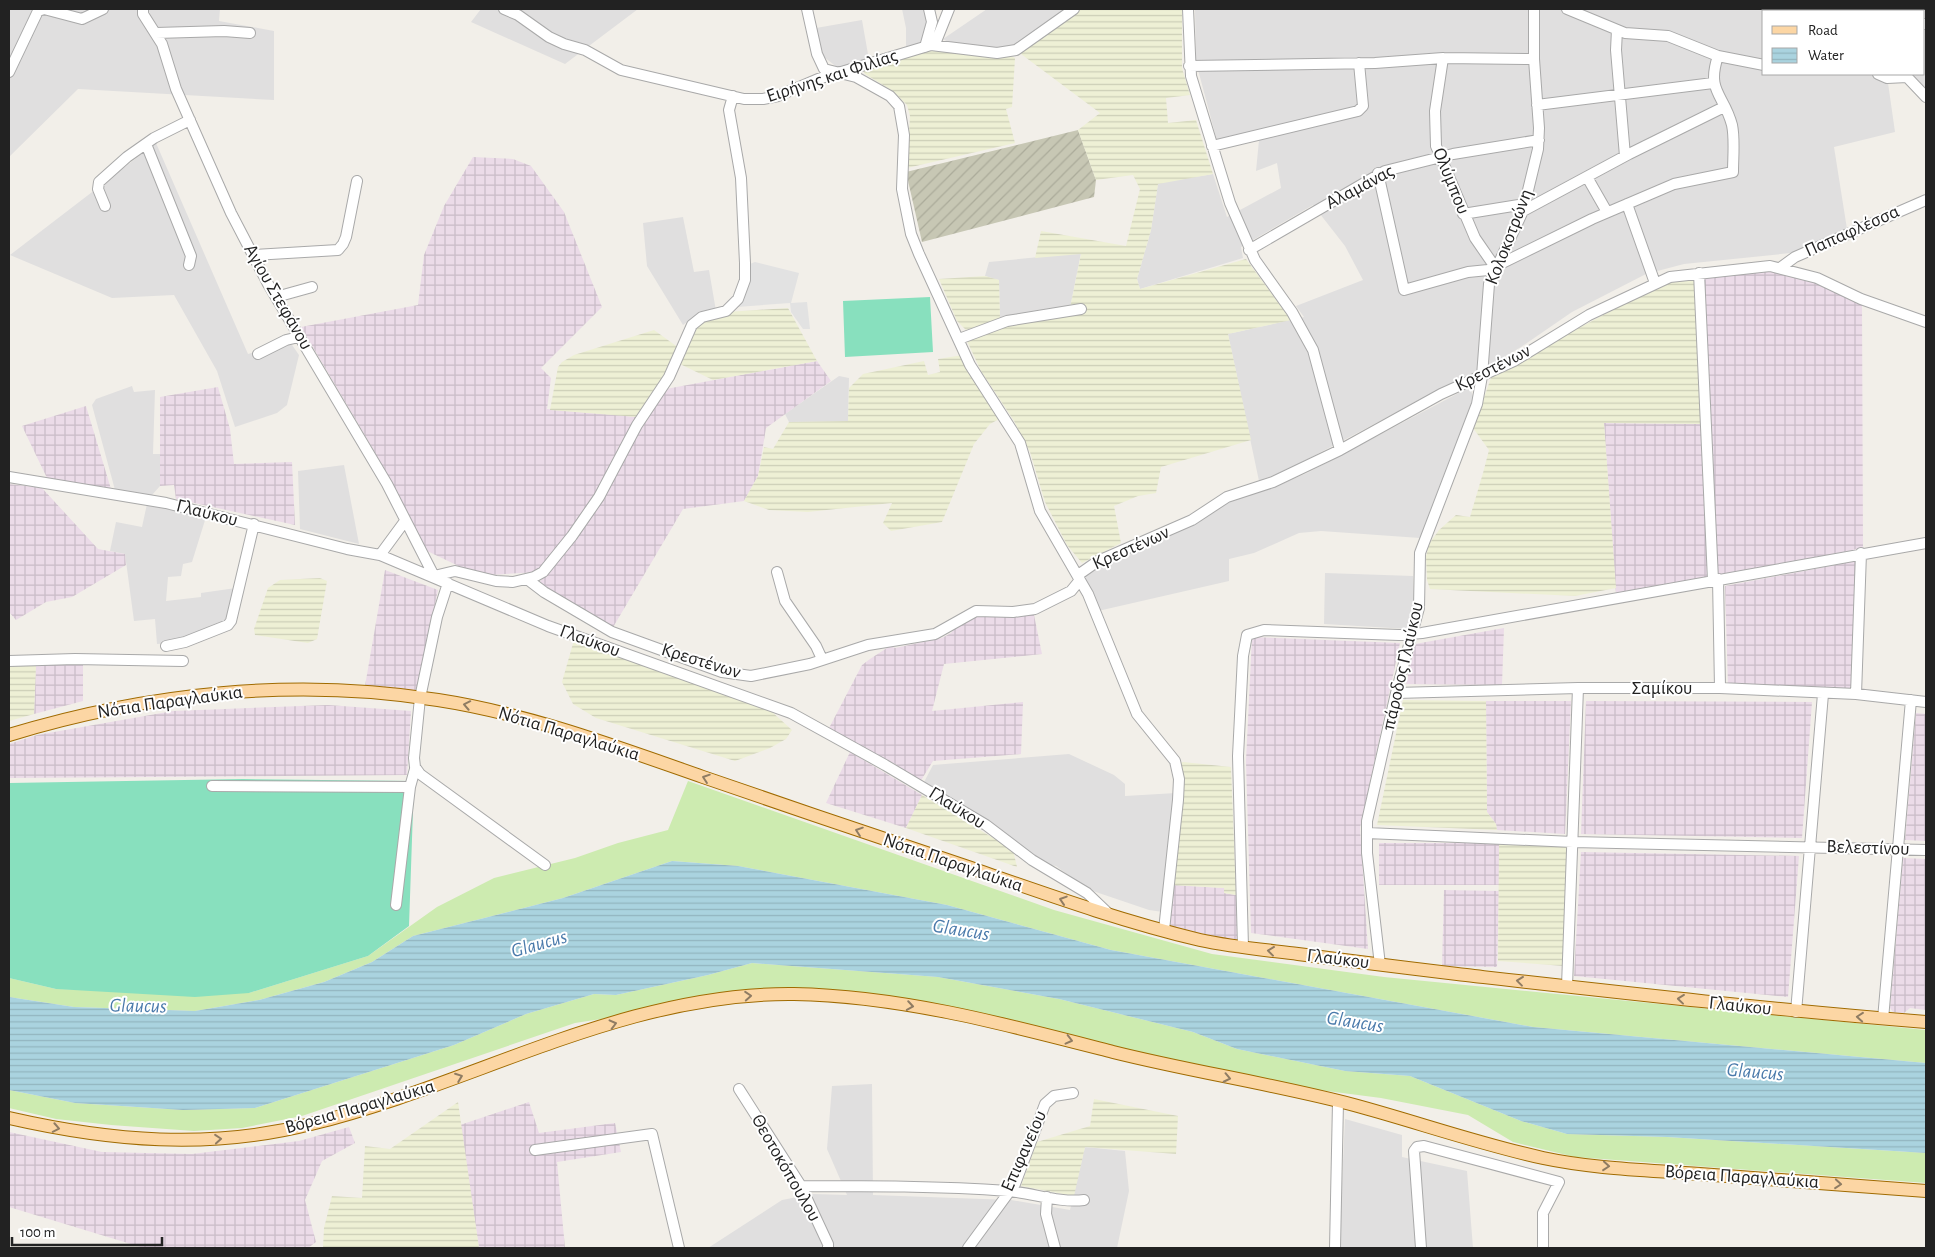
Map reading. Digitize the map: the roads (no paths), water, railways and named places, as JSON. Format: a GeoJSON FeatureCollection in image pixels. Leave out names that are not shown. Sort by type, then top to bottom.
{"type":"FeatureCollection","features":[{"type":"Feature","properties":{"kind":"main road","name":"Νότια Παραγλαύκια"},"geometry":{"type":"LineString","coordinates":[[9,735],[90,712],[177,697],[266,690],[347,690],[420,698],[493,711],[602,742],[1109,914]]}},
{"type":"Feature","properties":{"kind":"main road","name":"Γλαύκου"},"geometry":{"type":"LineString","coordinates":[[1109,914],[1164,930],[1243,947],[1380,965],[1796,1012],[1926,1022]]}},
{"type":"Feature","properties":{"kind":"main road","name":"Βόρεια Παραγλαύκια"},"geometry":{"type":"LineString","coordinates":[[9,1118],[107,1137],[158,1141],[217,1140],[261,1134],[305,1126],[344,1116],[440,1084],[576,1033],[700,1001],[796,994],[886,1002],[986,1020],[1151,1061],[1338,1102],[1484,1144],[1558,1161],[1643,1170],[1926,1191]]}},
{"type":"Feature","properties":{"kind":"street"},"geometry":{"type":"LineString","coordinates":[[9,72],[38,11],[44,10],[82,19],[103,9]]}},
{"type":"Feature","properties":{"kind":"street","name":"Αγίου Στεφάνου"},"geometry":{"type":"LineString","coordinates":[[143,9],[143,14],[156,33],[218,187],[276,297],[387,484],[434,576]]}},
{"type":"Feature","properties":{"kind":"street","name":"Ειρήνης και Φιλίας"},"geometry":{"type":"LineString","coordinates":[[504,9],[520,16],[549,37],[564,44],[586,50],[621,70],[749,99],[768,99],[838,73],[935,44],[997,53],[1016,50],[1074,9]]}},
{"type":"Feature","properties":{"kind":"street"},"geometry":{"type":"LineString","coordinates":[[808,9],[820,64],[825,70],[856,77],[888,95],[899,106],[904,128],[902,189],[911,234],[918,254],[958,339],[983,386],[1020,443],[1040,511],[1079,577],[1138,714],[1149,730],[1172,754],[1177,766],[1178,800],[1164,930]]}},
{"type":"Feature","properties":{"kind":"street"},"geometry":{"type":"LineString","coordinates":[[925,47],[932,22],[930,9]]}},
{"type":"Feature","properties":{"kind":"street"},"geometry":{"type":"LineString","coordinates":[[935,44],[949,9]]}},
{"type":"Feature","properties":{"kind":"street"},"geometry":{"type":"LineString","coordinates":[[1188,9],[1190,66],[1230,202],[1249,250],[1292,312],[1314,350],[1340,450]]}},
{"type":"Feature","properties":{"kind":"street","name":"Κολοκοτρώνη"},"geometry":{"type":"LineString","coordinates":[[1482,376],[1487,298],[1495,267],[1506,251],[1524,207],[1539,140],[1534,59],[1534,9]]}},
{"type":"Feature","properties":{"kind":"street"},"geometry":{"type":"LineString","coordinates":[[1567,9],[1617,30],[1636,34],[1668,36],[1718,56],[1762,65]]}},
{"type":"Feature","properties":{"kind":"street"},"geometry":{"type":"LineString","coordinates":[[1617,30],[1616,50],[1625,156]]}},
{"type":"Feature","properties":{"kind":"street"},"geometry":{"type":"LineString","coordinates":[[156,33],[224,31],[250,33]]}},
{"type":"Feature","properties":{"kind":"street"},"geometry":{"type":"LineString","coordinates":[[1378,173],[1404,290],[1468,272],[1485,271],[1607,212],[1678,182],[1733,172],[1732,126],[1713,84],[1718,56]]}},
{"type":"Feature","properties":{"kind":"street"},"geometry":{"type":"LineString","coordinates":[[1190,66],[1359,63],[1444,58],[1534,59]]}},
{"type":"Feature","properties":{"kind":"street","name":"Ολύμπου"},"geometry":{"type":"LineString","coordinates":[[1444,58],[1434,125],[1434,138],[1463,214],[1481,250],[1495,267]]}},
{"type":"Feature","properties":{"kind":"street"},"geometry":{"type":"LineString","coordinates":[[1212,146],[1358,111],[1363,106],[1359,63]]}},
{"type":"Feature","properties":{"kind":"street"},"geometry":{"type":"LineString","coordinates":[[1880,75],[1886,78],[1907,77],[1926,97]]}},
{"type":"Feature","properties":{"kind":"street"},"geometry":{"type":"LineString","coordinates":[[1537,105],[1713,84]]}},
{"type":"Feature","properties":{"kind":"street"},"geometry":{"type":"LineString","coordinates":[[434,576],[455,571],[509,582],[527,579],[544,572],[599,497],[637,425],[669,377],[692,325],[702,317],[726,311],[741,294],[745,280],[745,263],[741,178],[729,110],[733,96]]}},
{"type":"Feature","properties":{"kind":"street"},"geometry":{"type":"LineString","coordinates":[[1463,214],[1524,207],[1724,107]]}},
{"type":"Feature","properties":{"kind":"street"},"geometry":{"type":"LineString","coordinates":[[105,206],[98,190],[99,182],[127,157],[154,138],[190,120]]}},
{"type":"Feature","properties":{"kind":"street","name":"Αλαμάνας"},"geometry":{"type":"LineString","coordinates":[[1249,250],[1378,173],[1440,156],[1539,140]]}},
{"type":"Feature","properties":{"kind":"street"},"geometry":{"type":"LineString","coordinates":[[146,144],[191,256],[189,265]]}},
{"type":"Feature","properties":{"kind":"street"},"geometry":{"type":"LineString","coordinates":[[1587,177],[1607,212]]}},
{"type":"Feature","properties":{"kind":"street"},"geometry":{"type":"LineString","coordinates":[[253,255],[338,250],[346,237],[357,181]]}},
{"type":"Feature","properties":{"kind":"street","name":"Παπαφλέσσα"},"geometry":{"type":"LineString","coordinates":[[1780,268],[1795,257],[1926,200]]}},
{"type":"Feature","properties":{"kind":"street"},"geometry":{"type":"LineString","coordinates":[[1627,204],[1655,283]]}},
{"type":"Feature","properties":{"kind":"street","name":"Κρεστένων"},"geometry":{"type":"LineString","coordinates":[[527,579],[544,592],[612,632],[722,672],[751,676],[868,646],[935,634],[976,611],[1013,612],[1035,609],[1071,592],[1079,577],[1098,561],[1192,520],[1227,497],[1283,478],[1340,450],[1441,394],[1514,361],[1582,319],[1655,283],[1675,276],[1765,266],[1780,268],[1817,278],[1860,299],[1926,322]]}},
{"type":"Feature","properties":{"kind":"street"},"geometry":{"type":"LineString","coordinates":[[1699,273],[1720,688]]}},
{"type":"Feature","properties":{"kind":"street"},"geometry":{"type":"LineString","coordinates":[[276,297],[312,287]]}},
{"type":"Feature","properties":{"kind":"street"},"geometry":{"type":"LineString","coordinates":[[958,339],[1007,321],[1081,308]]}},
{"type":"Feature","properties":{"kind":"street"},"geometry":{"type":"LineString","coordinates":[[258,354],[286,340],[299,336]]}},
{"type":"Feature","properties":{"kind":"street","name":"πάροδος Γλαύκου"},"geometry":{"type":"LineString","coordinates":[[1380,965],[1367,833],[1369,812],[1396,693],[1419,608],[1420,553],[1473,415],[1482,376]]}},
{"type":"Feature","properties":{"kind":"street","name":"Γλαύκου"},"geometry":{"type":"LineString","coordinates":[[9,477],[166,502],[347,549],[380,555],[434,576],[478,598],[548,626],[807,720],[986,826],[1032,860],[1087,893],[1109,914]]}},
{"type":"Feature","properties":{"kind":"street"},"geometry":{"type":"LineString","coordinates":[[380,555],[405,521]]}},
{"type":"Feature","properties":{"kind":"street"},"geometry":{"type":"LineString","coordinates":[[166,646],[185,642],[231,621],[254,524]]}},
{"type":"Feature","properties":{"kind":"street"},"geometry":{"type":"LineString","coordinates":[[1243,947],[1238,756],[1243,656],[1248,635],[1256,630],[1411,634],[1926,543]]}},
{"type":"Feature","properties":{"kind":"street"},"geometry":{"type":"LineString","coordinates":[[1856,694],[1861,553]]}},
{"type":"Feature","properties":{"kind":"street"},"geometry":{"type":"LineString","coordinates":[[777,572],[785,601],[822,659]]}},
{"type":"Feature","properties":{"kind":"street"},"geometry":{"type":"LineString","coordinates":[[396,905],[410,787],[415,769],[414,758],[420,698],[437,617],[448,583]]}},
{"type":"Feature","properties":{"kind":"street"},"geometry":{"type":"LineString","coordinates":[[9,662],[75,659],[183,661]]}},
{"type":"Feature","properties":{"kind":"street"},"geometry":{"type":"LineString","coordinates":[[1567,986],[1578,688]]}},
{"type":"Feature","properties":{"kind":"street","name":"Σαμίκου"},"geometry":{"type":"LineString","coordinates":[[1396,693],[1578,688],[1720,688],[1856,694],[1926,702]]}},
{"type":"Feature","properties":{"kind":"street"},"geometry":{"type":"LineString","coordinates":[[1796,1012],[1823,694]]}},
{"type":"Feature","properties":{"kind":"street"},"geometry":{"type":"LineString","coordinates":[[1883,1019],[1912,700]]}},
{"type":"Feature","properties":{"kind":"street"},"geometry":{"type":"LineString","coordinates":[[415,769],[545,865]]}},
{"type":"Feature","properties":{"kind":"street"},"geometry":{"type":"LineString","coordinates":[[212,786],[410,787]]}},
{"type":"Feature","properties":{"kind":"street","name":"Βελεστίνου"},"geometry":{"type":"LineString","coordinates":[[1367,833],[1573,842],[1926,850]]}},
{"type":"Feature","properties":{"kind":"street","name":"Θεοτοκόπουλου"},"geometry":{"type":"LineString","coordinates":[[740,1089],[801,1186],[828,1244],[828,1248]]}},
{"type":"Feature","properties":{"kind":"street","name":"Επιφανείου"},"geometry":{"type":"LineString","coordinates":[[968,1248],[1010,1192],[1019,1174],[1043,1107],[1051,1098],[1073,1092]]}},
{"type":"Feature","properties":{"kind":"street"},"geometry":{"type":"LineString","coordinates":[[1335,1248],[1338,1102]]}},
{"type":"Feature","properties":{"kind":"street"},"geometry":{"type":"LineString","coordinates":[[535,1150],[652,1134],[679,1248]]}},
{"type":"Feature","properties":{"kind":"street"},"geometry":{"type":"LineString","coordinates":[[1420,1248],[1414,1151],[1417,1147],[1424,1146],[1559,1182],[1542,1213],[1543,1248]]}},
{"type":"Feature","properties":{"kind":"street"},"geometry":{"type":"LineString","coordinates":[[801,1186],[916,1186],[1010,1192],[1065,1201],[1084,1200]]}},
{"type":"Feature","properties":{"kind":"street"},"geometry":{"type":"LineString","coordinates":[[1047,1197],[1046,1214],[1055,1248]]}},
{"type":"Feature","properties":{"kind":"water","name":"Glaucus"},"geometry":{"type":"Polygon","coordinates":[[[672,861],[738,866],[947,905],[1111,950],[1533,1027],[1926,1063],[1926,1153],[1667,1137],[1567,1134],[1521,1121],[1410,1076],[1345,1071],[1237,1049],[1193,1032],[1059,999],[938,977],[752,963],[708,975],[616,995],[594,994],[526,1014],[454,1045],[255,1108],[183,1110],[75,1103],[9,1090],[9,997],[74,1007],[195,1011],[259,1000],[324,982],[372,962],[413,936],[563,898],[672,861]]]}}]}
